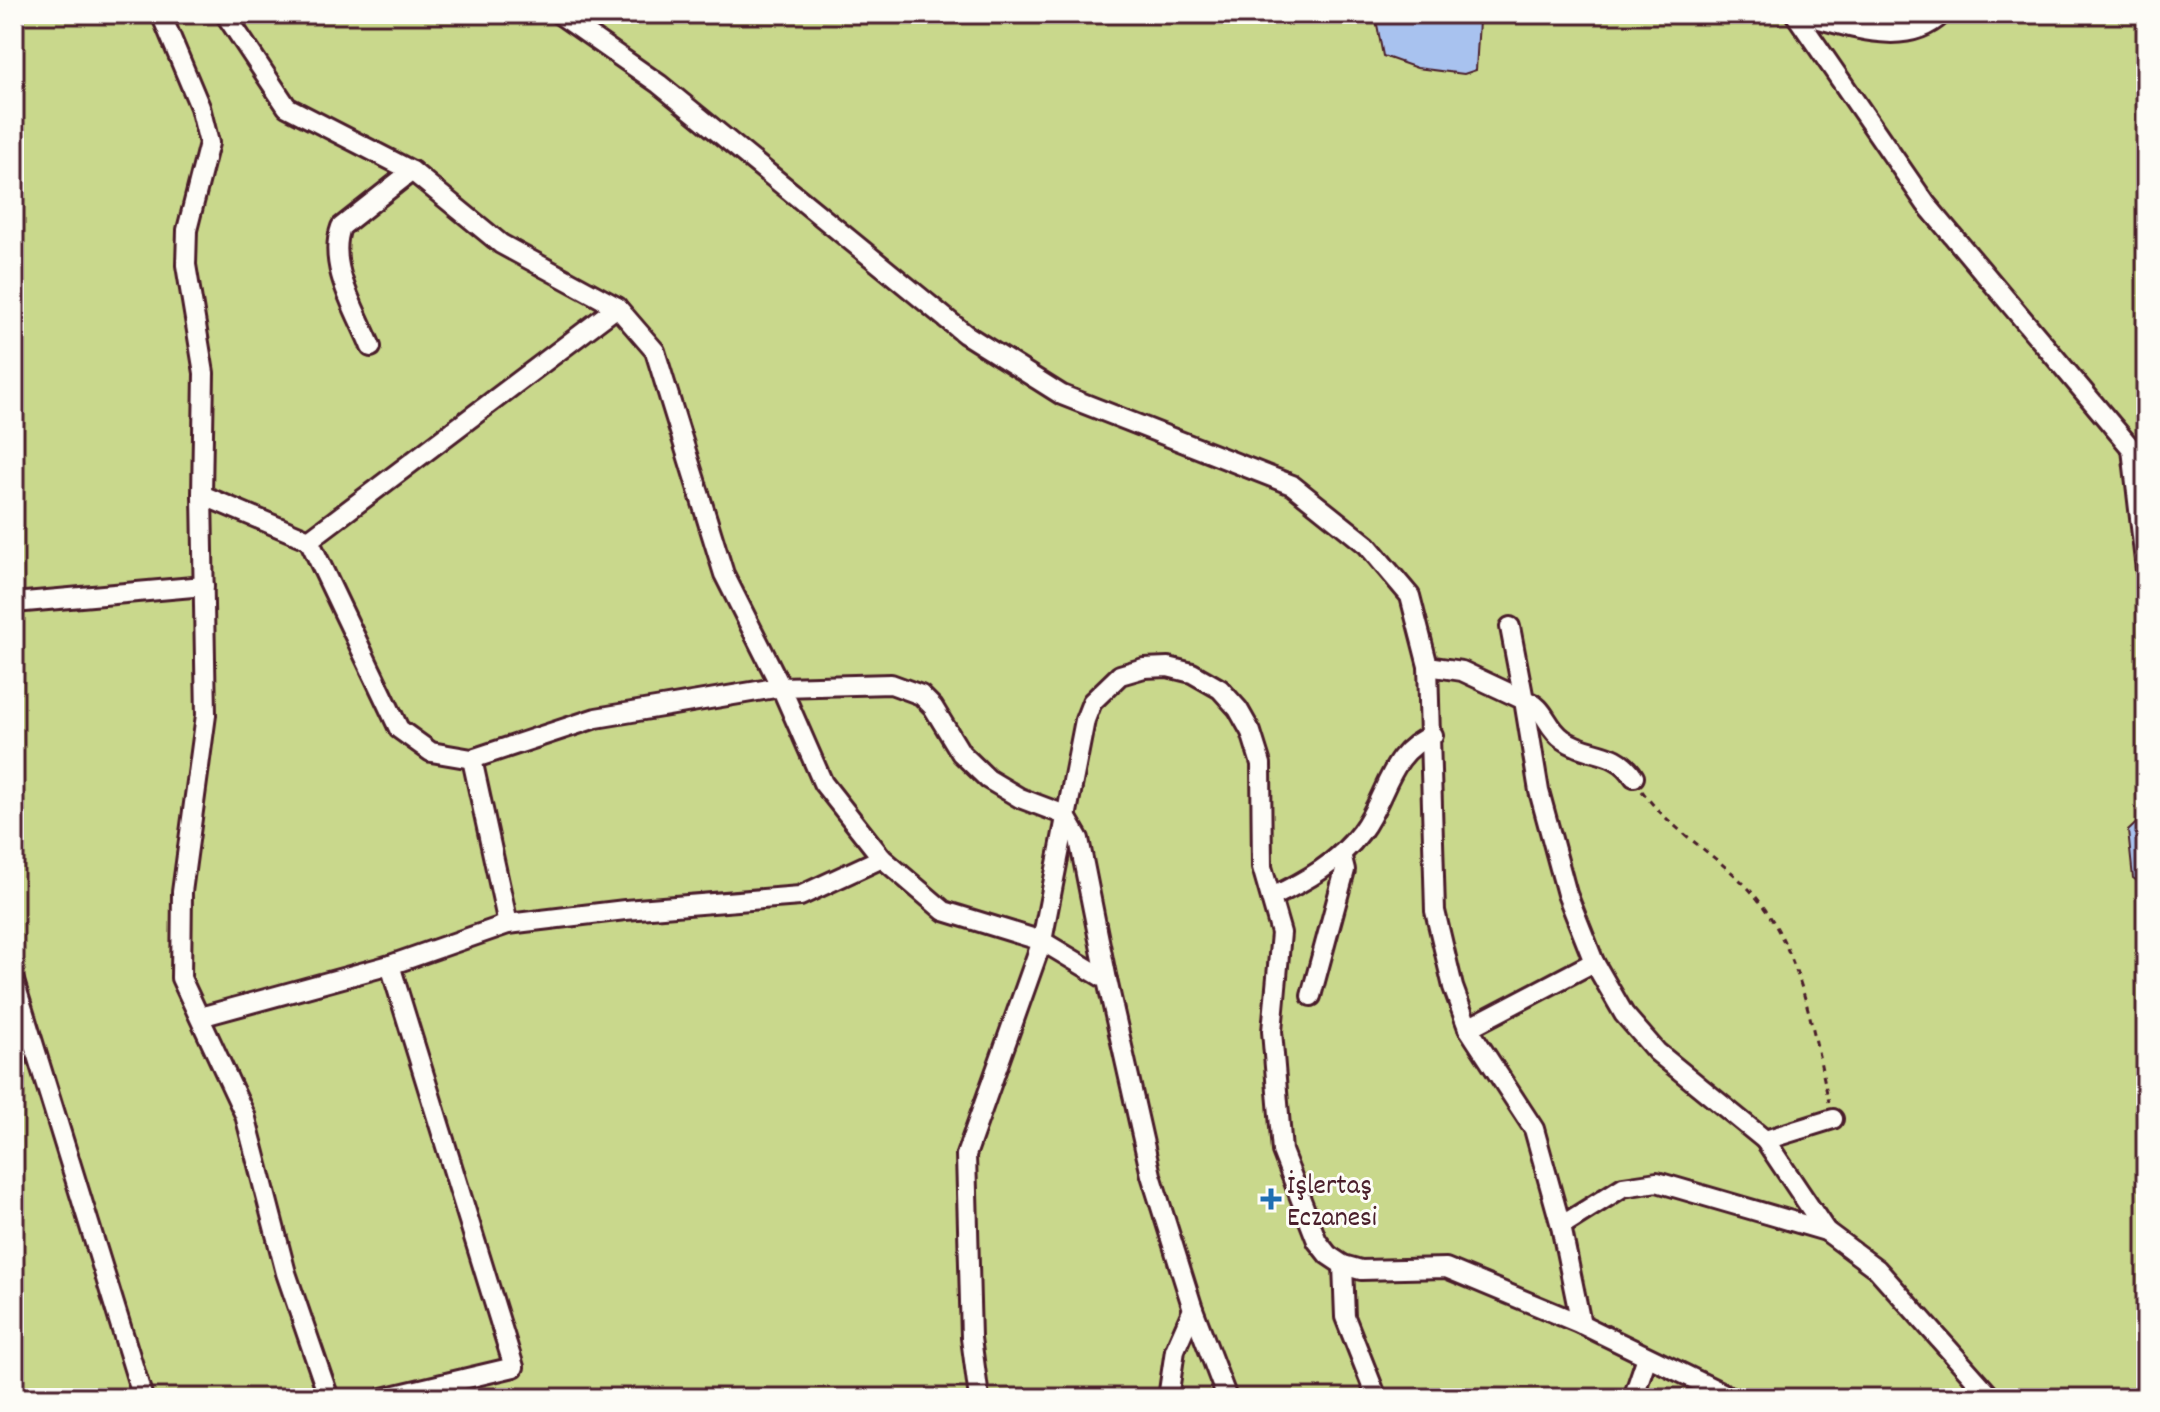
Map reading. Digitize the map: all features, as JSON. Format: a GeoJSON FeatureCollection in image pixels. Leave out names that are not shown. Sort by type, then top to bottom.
{"type":"FeatureCollection","features":[{"type":"Feature","properties":{"kind":"street"},"geometry":{"type":"LineString","coordinates":[[161,14],[200,107],[209,143],[187,230],[186,265],[204,373],[202,495],[206,715],[182,906],[181,978],[245,1115],[286,1273],[329,1398]]}},
{"type":"Feature","properties":{"kind":"street"},"geometry":{"type":"LineString","coordinates":[[225,14],[287,107],[412,171],[501,244],[617,307],[655,351],[724,574],[781,687],[823,783],[882,858],[944,911],[1042,941],[1107,980]]}},
{"type":"Feature","properties":{"kind":"street"},"geometry":{"type":"LineString","coordinates":[[559,14],[659,84],[965,334],[1062,395],[1292,485],[1367,545],[1410,596],[1428,666],[1433,735],[1435,911],[1453,987],[1468,1028],[1534,1129],[1561,1226],[1581,1324]]}},
{"type":"Feature","properties":{"kind":"street"},"geometry":{"type":"LineString","coordinates":[[1797,14],[1897,35],[1915,33],[1942,14]]}},
{"type":"Feature","properties":{"kind":"street"},"geometry":{"type":"LineString","coordinates":[[1797,14],[1926,204],[2132,449],[2146,570]]}},
{"type":"Feature","properties":{"kind":"street"},"geometry":{"type":"LineString","coordinates":[[371,347],[339,268],[337,237],[341,227],[412,171]]}},
{"type":"Feature","properties":{"kind":"street"},"geometry":{"type":"LineString","coordinates":[[309,540],[617,307]]}},
{"type":"Feature","properties":{"kind":"street"},"geometry":{"type":"LineString","coordinates":[[202,495],[309,540],[399,729],[431,752],[472,759],[596,718],[781,687],[891,684],[907,687],[933,707],[961,753],[988,779],[1020,798],[1065,815],[1079,839],[1151,1175],[1193,1309],[1227,1398]]}},
{"type":"Feature","properties":{"kind":"street"},"geometry":{"type":"LineString","coordinates":[[14,603],[204,586]]}},
{"type":"Feature","properties":{"kind":"street"},"geometry":{"type":"LineString","coordinates":[[1510,627],[1539,791],[1567,894],[1594,962],[1638,1033],[1765,1140],[1826,1231],[1877,1269],[1992,1398]]}},
{"type":"Feature","properties":{"kind":"street"},"geometry":{"type":"LineString","coordinates":[[1428,666],[1462,671],[1524,700],[1542,710],[1563,740],[1610,754],[1634,777]]}},
{"type":"Feature","properties":{"kind":"street"},"geometry":{"type":"LineString","coordinates":[[979,1398],[971,1338],[966,1155],[1042,941],[1065,815],[1085,720],[1092,702],[1120,675],[1144,668],[1168,667],[1192,673],[1220,689],[1238,709],[1251,732],[1261,764],[1262,867],[1281,933],[1272,1031],[1282,1151],[1317,1241],[1343,1265],[1361,1270],[1446,1268],[1581,1324],[1733,1398]]}},
{"type":"Feature","properties":{"kind":"street"},"geometry":{"type":"LineString","coordinates":[[1272,897],[1302,883],[1341,854],[1373,814],[1402,753],[1410,745],[1433,735]]}},
{"type":"Feature","properties":{"kind":"street"},"geometry":{"type":"LineString","coordinates":[[472,759],[508,924]]}},
{"type":"Feature","properties":{"kind":"street"},"geometry":{"type":"LineString","coordinates":[[1311,996],[1345,870],[1341,854]]}},
{"type":"Feature","properties":{"kind":"street"},"geometry":{"type":"LineString","coordinates":[[200,1017],[390,965],[508,924],[625,910],[800,896],[882,858]]}},
{"type":"Feature","properties":{"kind":"street"},"geometry":{"type":"LineString","coordinates":[[1468,1028],[1594,962]]}},
{"type":"Feature","properties":{"kind":"street"},"geometry":{"type":"LineString","coordinates":[[383,1398],[514,1367],[390,965]]}},
{"type":"Feature","properties":{"kind":"street"},"geometry":{"type":"LineString","coordinates":[[14,981],[143,1398]]}},
{"type":"Feature","properties":{"kind":"street"},"geometry":{"type":"LineString","coordinates":[[1765,1140],[1833,1119]]}},
{"type":"Feature","properties":{"kind":"street"},"geometry":{"type":"LineString","coordinates":[[1561,1226],[1623,1187],[1657,1182],[1826,1231]]}},
{"type":"Feature","properties":{"kind":"street"},"geometry":{"type":"LineString","coordinates":[[1343,1265],[1345,1317],[1377,1398]]}},
{"type":"Feature","properties":{"kind":"street"},"geometry":{"type":"LineString","coordinates":[[1168,1398],[1175,1350],[1193,1309]]}},
{"type":"Feature","properties":{"kind":"street"},"geometry":{"type":"LineString","coordinates":[[1633,1398],[1647,1357]]}},
{"type":"Feature","properties":{"kind":"path"},"geometry":{"type":"LineString","coordinates":[[1634,777],[1665,819],[1742,882],[1776,927],[1793,961],[1833,1119]]}},
{"type":"Feature","properties":{"kind":"green space"},"geometry":{"type":"Polygon","coordinates":[[[14,14],[2146,14],[2146,1398],[14,1398],[14,14]]]}},
{"type":"Feature","properties":{"kind":"building"},"geometry":{"type":"Polygon","coordinates":[[[1375,14],[1479,21],[1476,70],[1464,74],[1417,68],[1383,56],[1375,14]]]}},
{"type":"Feature","properties":{"kind":"building"},"geometry":{"type":"Polygon","coordinates":[[[2146,814],[2146,887],[2133,878],[2128,831],[2146,814]]]}},
{"type":"Feature","properties":{"kind":"place","name":"İşlertaş Eczanesi"},"geometry":{"type":"Point","coordinates":[1271,1199]}}]}
